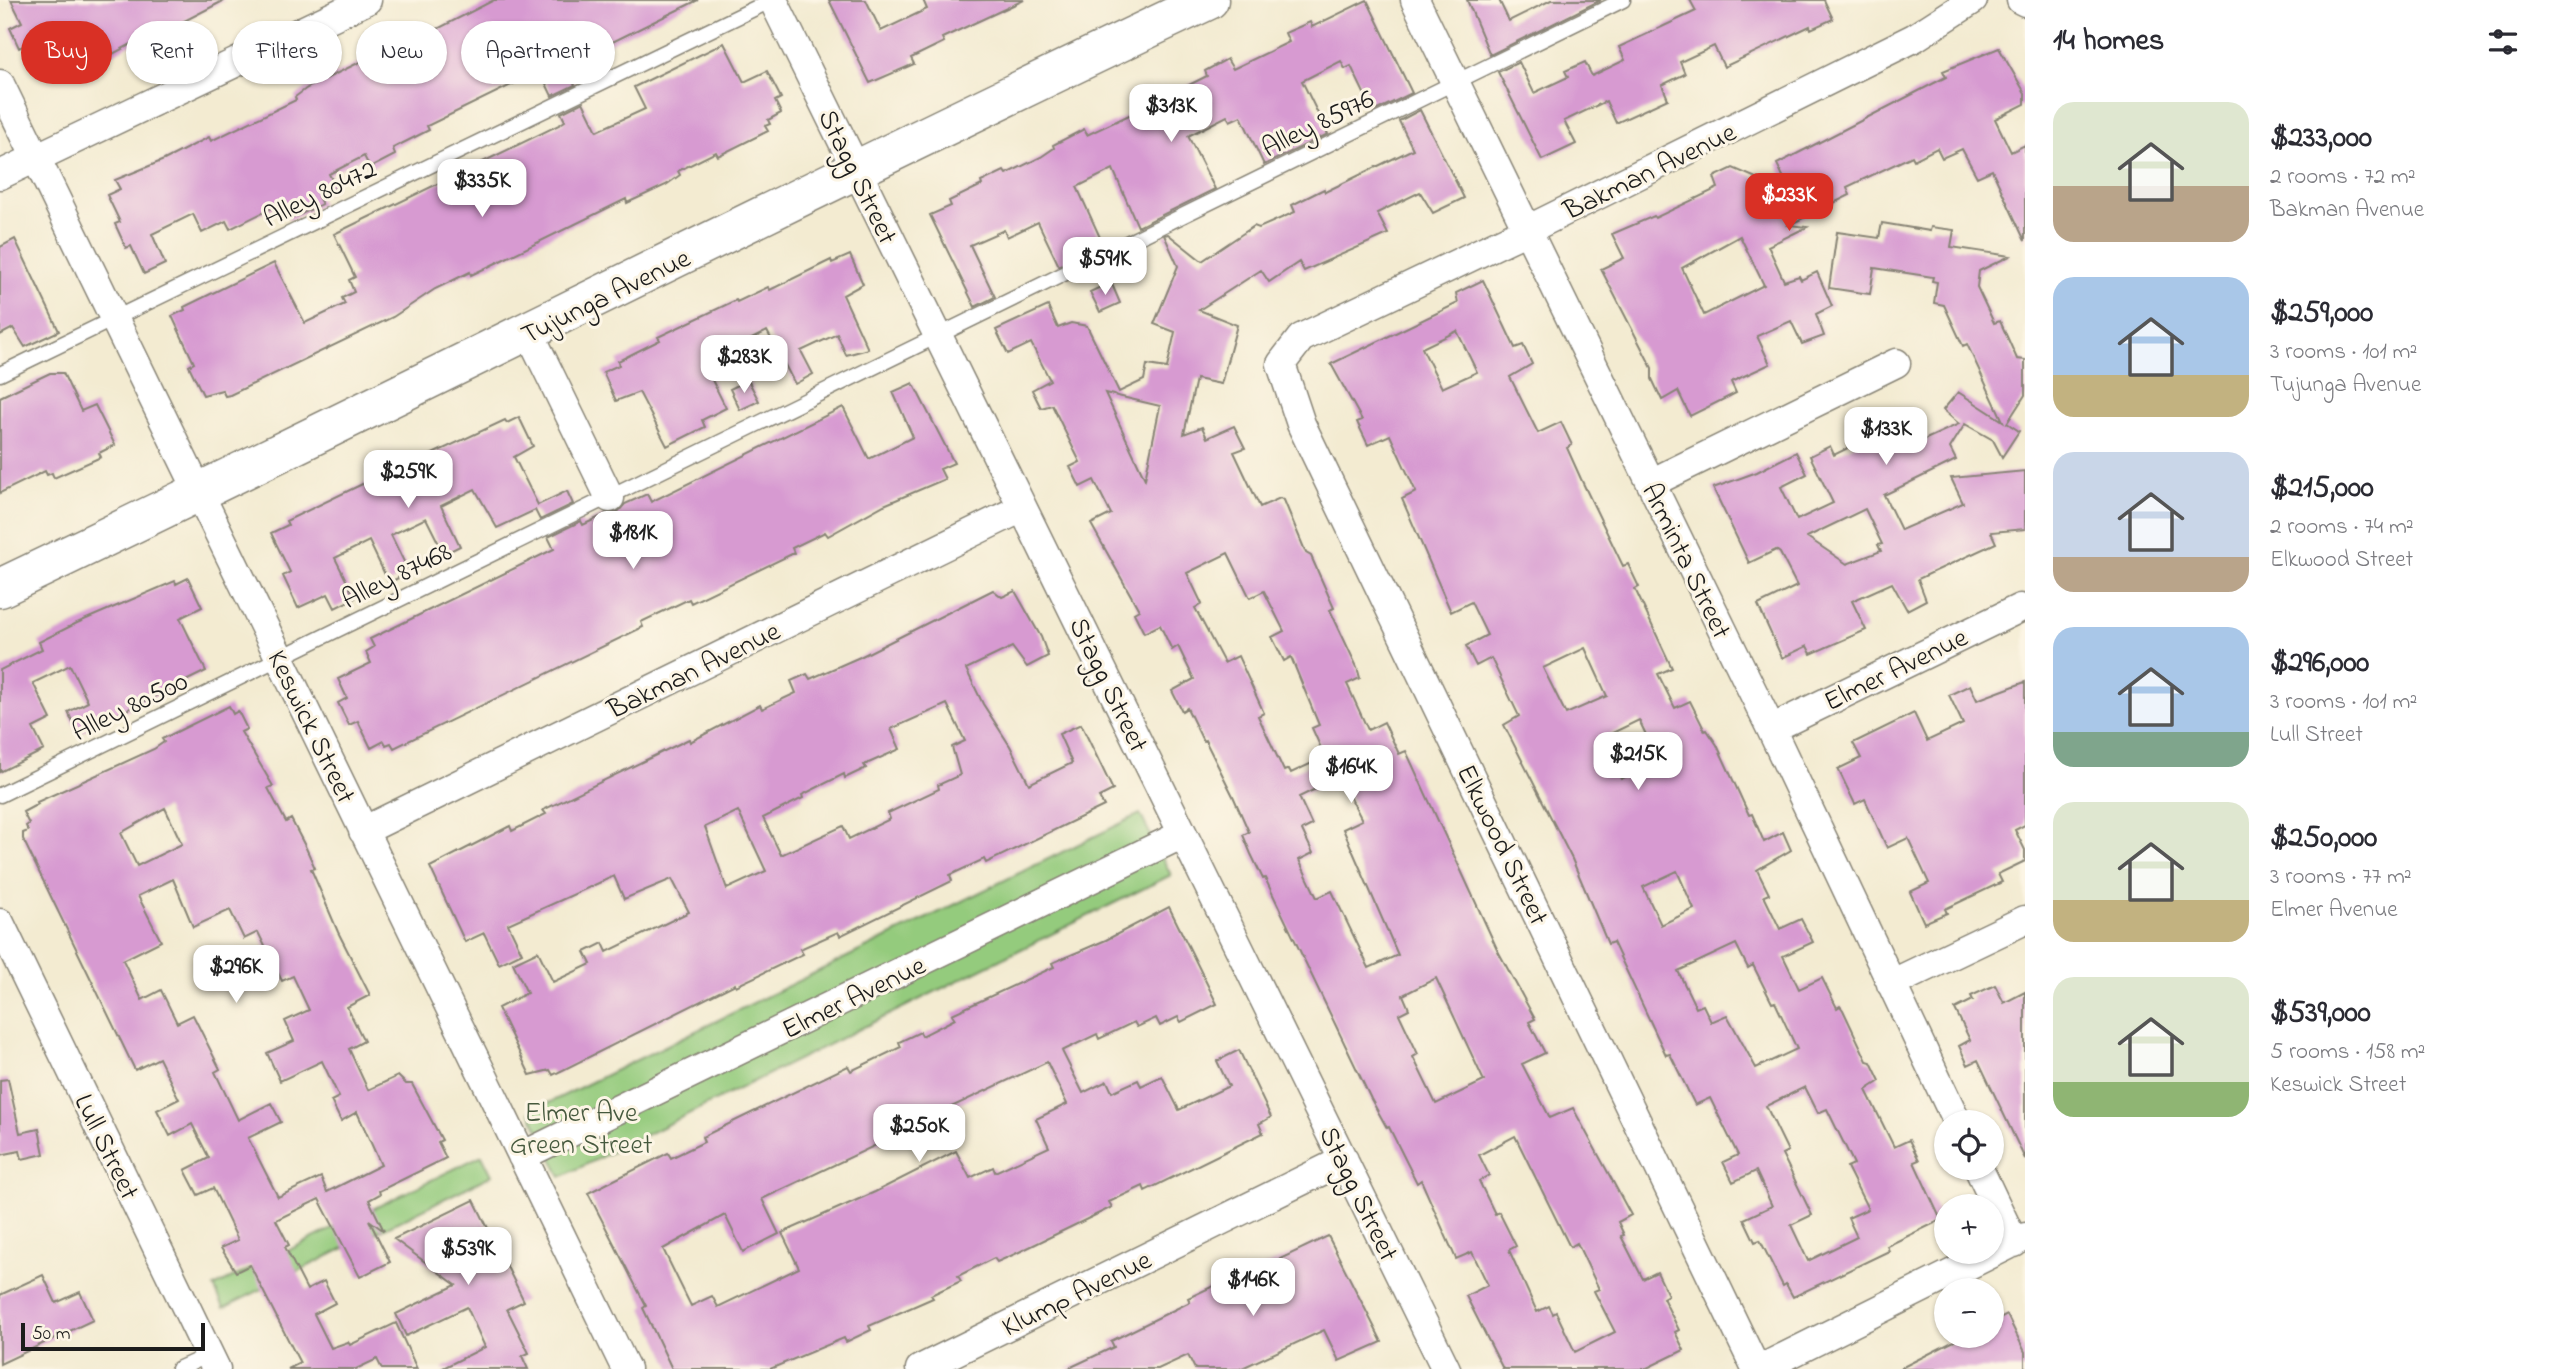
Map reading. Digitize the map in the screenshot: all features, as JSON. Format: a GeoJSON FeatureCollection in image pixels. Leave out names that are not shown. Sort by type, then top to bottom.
{"type":"FeatureCollection","features":[{"type":"Feature","properties":{"kind":"street"},"geometry":{"type":"LineString","coordinates":[[0,175],[367,0]]}},
{"type":"Feature","properties":{"kind":"street","name":"Stagg Street"},"geometry":{"type":"LineString","coordinates":[[773,0],[1446,1369]]}},
{"type":"Feature","properties":{"kind":"street","name":"Tujunga Avenue"},"geometry":{"type":"LineString","coordinates":[[0,588],[529,332],[856,169],[1209,0]]}},
{"type":"Feature","properties":{"kind":"street","name":"Arminta Street"},"geometry":{"type":"LineString","coordinates":[[1415,0],[1771,729],[1951,1110]]}},
{"type":"Feature","properties":{"kind":"street","name":"Bakman Avenue"},"geometry":{"type":"LineString","coordinates":[[1319,329],[1527,230],[1914,38],[1973,0]]}},
{"type":"Feature","properties":{"kind":"street","name":"Keswick Street"},"geometry":{"type":"LineString","coordinates":[[0,84],[626,1369]]}},
{"type":"Feature","properties":{"kind":"street","name":"Elkwood Street"},"geometry":{"type":"LineString","coordinates":[[1319,329],[1301,338],[1281,364],[1301,424],[1758,1369]]}},
{"type":"Feature","properties":{"kind":"street"},"geometry":{"type":"LineString","coordinates":[[529,332],[610,498]]}},
{"type":"Feature","properties":{"kind":"street"},"geometry":{"type":"LineString","coordinates":[[1651,483],[1896,363]]}},
{"type":"Feature","properties":{"kind":"street","name":"Bakman Avenue"},"geometry":{"type":"LineString","coordinates":[[363,831],[1022,508]]}},
{"type":"Feature","properties":{"kind":"street","name":"Elmer Avenue"},"geometry":{"type":"LineString","coordinates":[[1771,729],[2020,608]]}},
{"type":"Feature","properties":{"kind":"street","name":"Elmer Avenue"},"geometry":{"type":"LineString","coordinates":[[522,1156],[1183,834]]}},
{"type":"Feature","properties":{"kind":"street"},"geometry":{"type":"LineString","coordinates":[[1891,984],[2025,920]]}},
{"type":"Feature","properties":{"kind":"street","name":"Lull Street"},"geometry":{"type":"LineString","coordinates":[[0,923],[213,1362]]}},
{"type":"Feature","properties":{"kind":"street","name":"Klump Avenue"},"geometry":{"type":"LineString","coordinates":[[920,1369],[1344,1160]]}},
{"type":"Feature","properties":{"kind":"street"},"geometry":{"type":"LineString","coordinates":[[1758,1369],[2020,1240],[1986,1180]]}},
{"type":"Feature","properties":{"kind":"lane","name":"Alley 80472"},"geometry":{"type":"LineString","coordinates":[[0,374],[773,0]]}},
{"type":"Feature","properties":{"kind":"lane","name":"Alley 85976"},"geometry":{"type":"LineString","coordinates":[[610,498],[1623,0]]}},
{"type":"Feature","properties":{"kind":"lane","name":"Alley 87468"},"geometry":{"type":"LineString","coordinates":[[280,658],[610,498]]}},
{"type":"Feature","properties":{"kind":"lane","name":"Alley 80500"},"geometry":{"type":"LineString","coordinates":[[0,795],[280,658]]}},
{"type":"Feature","properties":{"kind":"lane"},"geometry":{"type":"LineString","coordinates":[[178,1369],[213,1362]]}},
{"type":"Feature","properties":{"kind":"green space","name":"Elmer Ave Green Street"},"geometry":{"type":"Polygon","coordinates":[[[1140,814],[1171,875],[561,1177],[530,1112],[1140,814]]]}},
{"type":"Feature","properties":{"kind":"green space"},"geometry":{"type":"Polygon","coordinates":[[[482,1155],[492,1175],[224,1308],[214,1287],[482,1155]]]}},
{"type":"Feature","properties":{"kind":"building"},"geometry":{"type":"Polygon","coordinates":[[[11,0],[225,0],[184,21],[126,21],[126,47],[112,54],[112,21],[22,21],[11,0]]]}},
{"type":"Feature","properties":{"kind":"building"},"geometry":{"type":"Polygon","coordinates":[[[494,0],[698,0],[615,41],[615,21],[461,21],[461,84],[513,84],[427,126],[429,130],[393,148],[395,155],[370,168],[364,156],[329,174],[336,188],[318,197],[322,204],[289,220],[282,203],[230,229],[226,221],[202,233],[193,214],[152,234],[165,264],[144,274],[131,246],[126,248],[115,224],[120,222],[107,195],[120,189],[115,180],[164,160],[209,137],[211,141],[296,100],[295,97],[315,84],[342,84],[342,71],[356,64],[356,84],[447,84],[447,24],[494,0]]]}},
{"type":"Feature","properties":{"kind":"building"},"geometry":{"type":"Polygon","coordinates":[[[829,0],[866,0],[881,31],[927,9],[923,0],[1024,0],[942,38],[944,42],[911,58],[914,64],[870,83],[829,0]]]}},
{"type":"Feature","properties":{"kind":"building"},"geometry":{"type":"Polygon","coordinates":[[[1367,0],[1412,93],[1373,112],[1351,66],[1345,69],[1341,61],[1302,81],[1328,134],[1264,165],[1241,116],[1230,121],[1227,116],[1188,136],[1215,189],[1138,227],[1113,169],[1077,187],[1103,244],[1059,266],[1038,222],[1007,237],[1004,230],[970,245],[995,297],[975,307],[930,215],[951,206],[949,201],[982,185],[981,182],[1004,171],[1006,174],[1041,157],[1054,148],[1053,145],[1084,129],[1087,135],[1144,108],[1146,111],[1179,94],[1177,91],[1207,76],[1205,71],[1227,59],[1233,69],[1289,42],[1285,33],[1310,22],[1312,27],[1367,0]]]}},
{"type":"Feature","properties":{"kind":"building"},"geometry":{"type":"Polygon","coordinates":[[[1467,0],[1499,0],[1509,21],[1551,0],[1601,0],[1490,55],[1467,0]]]}},
{"type":"Feature","properties":{"kind":"building"},"geometry":{"type":"Polygon","coordinates":[[[1690,0],[1824,0],[1833,19],[1811,29],[1810,26],[1724,67],[1714,46],[1680,62],[1685,74],[1662,85],[1668,99],[1616,123],[1606,101],[1564,121],[1576,144],[1542,160],[1498,72],[1519,62],[1534,93],[1568,77],[1565,71],[1585,62],[1592,76],[1625,60],[1619,47],[1696,11],[1690,0]]]}},
{"type":"Feature","properties":{"kind":"building"},"geometry":{"type":"Polygon","coordinates":[[[21,22],[21,47],[19,48],[10,28],[21,22]]]}},
{"type":"Feature","properties":{"kind":"building"},"geometry":{"type":"Polygon","coordinates":[[[724,43],[744,82],[767,71],[781,98],[775,101],[781,113],[768,120],[770,124],[765,126],[768,131],[718,156],[716,152],[678,171],[680,175],[666,185],[627,203],[626,199],[471,275],[470,272],[435,289],[393,317],[230,395],[225,396],[222,390],[203,395],[189,366],[194,363],[172,316],[185,310],[184,307],[274,263],[305,323],[345,304],[342,298],[354,292],[349,280],[355,277],[334,234],[559,125],[565,121],[561,113],[583,102],[597,131],[645,109],[634,87],[724,43]]]}},
{"type":"Feature","properties":{"kind":"building"},"geometry":{"type":"Polygon","coordinates":[[[1999,48],[2025,93],[2025,104],[1995,119],[2011,152],[2025,145],[2025,241],[1992,170],[1977,177],[1962,149],[1942,158],[1937,148],[1914,160],[1912,156],[1847,187],[1850,195],[1789,225],[1807,227],[1768,246],[1784,281],[1799,276],[1801,280],[1817,272],[1832,306],[1816,314],[1824,336],[1802,344],[1791,321],[1757,336],[1770,364],[1731,382],[1736,393],[1690,416],[1678,391],[1662,400],[1652,379],[1652,368],[1601,269],[1624,258],[1612,234],[1654,216],[1655,218],[1718,188],[1714,177],[1733,168],[1791,193],[1777,164],[1946,77],[1943,71],[1999,48]],[[1740,236],[1682,268],[1704,315],[1764,285],[1740,236]]]}},
{"type":"Feature","properties":{"kind":"building"},"geometry":{"type":"Polygon","coordinates":[[[546,84],[574,84],[575,85],[552,96],[546,84]]]}},
{"type":"Feature","properties":{"kind":"building"},"geometry":{"type":"Polygon","coordinates":[[[1420,110],[1464,198],[1433,213],[1420,192],[1377,213],[1388,234],[1304,271],[1299,262],[1269,282],[1261,270],[1199,310],[1237,325],[1221,384],[1196,379],[1184,434],[1202,427],[1207,438],[1234,426],[1245,448],[1234,452],[1260,507],[1280,498],[1284,500],[1306,553],[1311,556],[1334,608],[1330,610],[1357,667],[1360,678],[1347,684],[1368,730],[1384,722],[1399,754],[1406,751],[1498,951],[1535,1019],[1529,1022],[1545,1053],[1522,1064],[1550,1118],[1573,1108],[1631,1215],[1618,1222],[1624,1235],[1621,1236],[1643,1279],[1657,1272],[1668,1295],[1663,1298],[1679,1330],[1675,1332],[1684,1350],[1645,1369],[1503,1369],[1466,1296],[1488,1285],[1472,1252],[1456,1259],[1421,1180],[1417,1183],[1389,1127],[1387,1128],[1371,1099],[1265,878],[1263,879],[1243,835],[1249,832],[1205,740],[1203,741],[1187,708],[1182,711],[1172,691],[1194,679],[1178,646],[1172,650],[1160,625],[1144,633],[1134,613],[1139,610],[1091,524],[1111,514],[1094,480],[1080,487],[1070,467],[1080,462],[1052,405],[1041,408],[1032,390],[1050,380],[1031,343],[1008,354],[996,330],[1048,306],[1058,328],[1071,323],[1087,326],[1119,392],[1144,380],[1147,365],[1167,368],[1175,332],[1154,324],[1178,266],[1164,235],[1168,234],[1202,261],[1254,226],[1259,228],[1295,212],[1292,205],[1413,149],[1399,121],[1420,110]],[[1105,393],[1145,479],[1160,406],[1105,393]],[[1228,553],[1187,573],[1202,604],[1195,608],[1224,663],[1238,656],[1264,713],[1258,716],[1284,771],[1289,769],[1291,773],[1325,757],[1312,728],[1319,725],[1291,657],[1284,661],[1272,637],[1284,631],[1264,591],[1250,598],[1228,553]],[[1340,777],[1299,797],[1312,825],[1302,830],[1313,853],[1299,860],[1317,898],[1332,891],[1369,968],[1398,955],[1343,829],[1362,820],[1340,777]],[[1436,978],[1403,995],[1409,1009],[1399,1014],[1418,1054],[1413,1057],[1436,1104],[1484,1081],[1436,978]],[[1515,1136],[1479,1155],[1489,1175],[1479,1181],[1495,1214],[1499,1212],[1516,1246],[1509,1250],[1537,1312],[1549,1306],[1553,1314],[1556,1312],[1575,1352],[1615,1332],[1594,1291],[1599,1289],[1577,1243],[1570,1247],[1515,1136]]]}},
{"type":"Feature","properties":{"kind":"building"},"geometry":{"type":"Polygon","coordinates":[[[1882,223],[1930,231],[1931,227],[1954,230],[1951,247],[2010,256],[1979,271],[1977,287],[1994,323],[2000,321],[2017,359],[2025,360],[2025,395],[2007,423],[2019,431],[2002,457],[1993,440],[1965,424],[1950,448],[1956,460],[1884,495],[1901,530],[1963,503],[1951,478],[2025,471],[2025,529],[1991,532],[1996,543],[1918,579],[1926,600],[1907,610],[1892,583],[1852,601],[1866,630],[1811,654],[1807,646],[1782,658],[1758,605],[1797,586],[1776,550],[1749,563],[1713,488],[1757,472],[1796,452],[1807,474],[1781,487],[1797,520],[1833,503],[1810,456],[1830,446],[1834,455],[1890,427],[1902,450],[1959,424],[1943,410],[1958,392],[2003,421],[1967,344],[1963,346],[1944,305],[1934,303],[1937,282],[1932,281],[1933,277],[1874,268],[1870,294],[1829,288],[1837,232],[1879,238],[1882,223]],[[1865,509],[1807,537],[1847,564],[1881,551],[1878,545],[1882,544],[1865,509]]]}},
{"type":"Feature","properties":{"kind":"building"},"geometry":{"type":"Polygon","coordinates":[[[15,239],[59,331],[25,347],[13,328],[0,335],[0,247],[15,239]]]}},
{"type":"Feature","properties":{"kind":"building"},"geometry":{"type":"Polygon","coordinates":[[[850,255],[863,284],[843,295],[868,349],[846,355],[837,334],[801,351],[813,374],[795,384],[767,331],[742,344],[741,341],[702,360],[726,408],[702,420],[705,427],[667,446],[639,392],[616,401],[603,372],[619,365],[618,361],[660,340],[658,337],[736,300],[737,302],[768,287],[770,290],[831,260],[832,263],[850,255]]]}},
{"type":"Feature","properties":{"kind":"building"},"geometry":{"type":"Polygon","coordinates":[[[1483,280],[1515,348],[1523,345],[1532,364],[1510,377],[1538,433],[1561,422],[1572,445],[1567,448],[1623,566],[1628,564],[1639,587],[1635,589],[1672,668],[1658,674],[1675,708],[1690,701],[1705,731],[1707,730],[1717,745],[1764,842],[1783,832],[1791,850],[1757,870],[1769,894],[1764,896],[1780,929],[1801,919],[1813,942],[1783,956],[1799,989],[1822,978],[1837,1008],[1840,1006],[1843,1010],[1867,1061],[1871,1062],[1880,1081],[1866,1090],[1894,1147],[1909,1140],[1919,1160],[1914,1162],[1934,1205],[1934,1223],[1887,1246],[1889,1251],[1793,1297],[1786,1284],[1783,1286],[1760,1240],[1755,1242],[1744,1219],[1772,1206],[1756,1171],[1733,1182],[1723,1162],[1738,1155],[1710,1098],[1695,1105],[1670,1054],[1666,1055],[1613,942],[1608,944],[1572,859],[1504,725],[1519,716],[1491,658],[1476,666],[1466,646],[1487,635],[1471,602],[1451,612],[1402,499],[1416,492],[1390,435],[1368,445],[1357,422],[1362,420],[1331,364],[1458,303],[1456,293],[1483,280]],[[1457,331],[1422,348],[1442,388],[1477,372],[1457,331]],[[1585,648],[1543,668],[1566,714],[1607,696],[1585,648]],[[1639,720],[1602,738],[1621,779],[1659,762],[1639,720]],[[1677,871],[1643,887],[1661,925],[1694,909],[1677,871]],[[1736,944],[1678,971],[1696,1008],[1703,1005],[1711,1022],[1727,1015],[1756,1068],[1797,1049],[1775,1002],[1772,1003],[1753,965],[1748,968],[1736,944]],[[1805,1087],[1766,1106],[1788,1151],[1782,1154],[1812,1215],[1791,1225],[1808,1261],[1857,1237],[1848,1218],[1868,1209],[1847,1167],[1854,1164],[1827,1109],[1818,1113],[1805,1087]]]}},
{"type":"Feature","properties":{"kind":"building"},"geometry":{"type":"Polygon","coordinates":[[[1111,282],[1120,303],[1100,312],[1090,292],[1111,282]]]}},
{"type":"Feature","properties":{"kind":"building"},"geometry":{"type":"Polygon","coordinates":[[[50,373],[63,373],[81,411],[95,405],[115,445],[99,453],[101,457],[54,478],[52,473],[47,475],[45,471],[0,493],[0,397],[50,373]]]}},
{"type":"Feature","properties":{"kind":"building"},"geometry":{"type":"Polygon","coordinates":[[[748,380],[759,401],[740,410],[730,389],[748,380]]]}},
{"type":"Feature","properties":{"kind":"building"},"geometry":{"type":"Polygon","coordinates":[[[913,383],[954,463],[940,469],[945,479],[884,505],[828,536],[825,532],[792,548],[794,553],[691,603],[689,599],[641,622],[643,627],[394,748],[391,743],[386,745],[384,741],[371,748],[358,721],[349,725],[338,703],[347,698],[338,679],[371,663],[366,652],[374,647],[370,639],[554,549],[548,537],[581,521],[583,525],[606,514],[617,513],[625,504],[647,494],[651,502],[843,407],[869,459],[913,437],[893,392],[913,383]]]}},
{"type":"Feature","properties":{"kind":"building"},"geometry":{"type":"Polygon","coordinates":[[[519,417],[533,446],[514,457],[538,505],[567,491],[573,504],[540,520],[535,510],[497,528],[475,489],[441,506],[460,546],[444,554],[426,518],[391,535],[409,572],[389,583],[369,541],[335,558],[355,598],[335,608],[328,594],[298,608],[283,576],[290,572],[271,533],[288,525],[286,521],[381,475],[391,471],[392,473],[505,420],[507,423],[519,417]]]}},
{"type":"Feature","properties":{"kind":"building"},"geometry":{"type":"Polygon","coordinates":[[[188,578],[202,607],[180,618],[206,671],[78,734],[68,712],[88,702],[70,665],[33,683],[51,719],[33,728],[44,750],[0,772],[0,670],[42,649],[39,642],[77,623],[175,581],[176,584],[188,578]]]}},
{"type":"Feature","properties":{"kind":"building"},"geometry":{"type":"Polygon","coordinates":[[[993,590],[1002,597],[1015,591],[1041,637],[1048,656],[1027,667],[1012,647],[966,669],[1029,784],[1072,763],[1059,734],[1081,724],[1113,790],[1099,797],[1104,806],[986,863],[984,859],[950,875],[952,881],[840,936],[838,932],[800,949],[803,954],[736,986],[735,984],[553,1075],[550,1070],[530,1075],[498,1008],[527,993],[513,963],[538,951],[553,982],[591,964],[585,952],[603,943],[607,952],[689,912],[672,879],[624,899],[614,876],[508,924],[522,953],[499,964],[484,933],[465,942],[430,867],[510,826],[512,831],[546,814],[543,810],[689,739],[690,742],[760,705],[762,709],[796,693],[791,681],[807,674],[810,679],[993,590]],[[947,704],[891,729],[900,749],[864,765],[866,768],[845,778],[844,774],[802,795],[803,798],[763,818],[781,855],[843,826],[849,839],[890,819],[888,813],[939,789],[938,785],[960,775],[952,747],[965,741],[947,704]],[[738,811],[705,827],[727,889],[766,871],[738,811]]]}},
{"type":"Feature","properties":{"kind":"building"},"geometry":{"type":"Polygon","coordinates":[[[2025,682],[2025,825],[2015,830],[2025,850],[2025,861],[1998,874],[2002,882],[1945,909],[1947,913],[1924,923],[1910,892],[1929,883],[1908,838],[1887,848],[1865,799],[1855,804],[1838,769],[1861,758],[1853,743],[1914,713],[1927,741],[1963,724],[1949,695],[1970,685],[1977,700],[2025,682]]]}},
{"type":"Feature","properties":{"kind":"building"},"geometry":{"type":"Polygon","coordinates":[[[229,706],[233,714],[238,711],[247,729],[241,732],[273,786],[268,788],[286,822],[291,819],[306,848],[315,868],[311,869],[338,932],[370,995],[347,1007],[364,1041],[349,1049],[368,1090],[398,1076],[406,1084],[412,1084],[442,1140],[438,1142],[446,1158],[379,1191],[380,1194],[369,1200],[384,1231],[369,1220],[390,1262],[360,1277],[319,1199],[276,1220],[289,1245],[285,1247],[307,1290],[324,1281],[335,1303],[314,1314],[331,1348],[348,1342],[350,1345],[396,1323],[417,1369],[382,1369],[377,1359],[356,1369],[288,1369],[300,1363],[250,1265],[236,1272],[221,1248],[238,1240],[213,1188],[198,1195],[185,1170],[209,1158],[192,1124],[170,1136],[157,1110],[179,1099],[159,1058],[135,1070],[23,839],[23,833],[28,831],[26,826],[29,824],[23,812],[38,804],[37,802],[154,749],[164,742],[162,739],[229,706]],[[165,808],[121,833],[137,866],[182,844],[165,808]],[[173,879],[138,896],[161,941],[123,960],[142,1000],[161,990],[177,1023],[193,1015],[220,1069],[215,1072],[238,1120],[271,1103],[281,1122],[248,1138],[278,1197],[321,1177],[327,1192],[381,1165],[357,1112],[341,1121],[331,1101],[339,1097],[322,1061],[280,1081],[267,1053],[294,1041],[285,1021],[309,1010],[293,976],[282,981],[258,932],[244,939],[230,910],[193,927],[173,879]]]}},
{"type":"Feature","properties":{"kind":"building"},"geometry":{"type":"Polygon","coordinates":[[[1169,907],[1217,1004],[1181,1022],[1178,1017],[1160,1026],[1156,1018],[1137,1027],[1134,1022],[1099,1039],[1097,1034],[1062,1051],[1083,1093],[1107,1081],[1112,1092],[1138,1080],[1141,1086],[1162,1076],[1179,1110],[1229,1086],[1217,1061],[1239,1050],[1271,1117],[1259,1124],[1263,1133],[1145,1191],[1143,1186],[1109,1202],[1112,1207],[1015,1254],[997,1262],[994,1258],[958,1276],[961,1281],[931,1295],[933,1298],[869,1326],[871,1330],[846,1342],[844,1338],[770,1369],[672,1369],[643,1308],[646,1306],[588,1193],[668,1153],[671,1158],[704,1142],[702,1137],[848,1066],[851,1071],[901,1047],[899,1042],[920,1032],[922,1036],[955,1019],[952,1014],[1054,967],[1052,963],[1106,940],[1169,907]],[[1047,1062],[913,1125],[915,1130],[896,1138],[895,1136],[762,1199],[779,1234],[743,1252],[725,1215],[663,1249],[691,1306],[712,1296],[718,1307],[799,1268],[782,1233],[875,1192],[956,1151],[970,1178],[993,1167],[995,1172],[1049,1147],[1036,1119],[1067,1104],[1047,1062]]]}},
{"type":"Feature","properties":{"kind":"building"},"geometry":{"type":"Polygon","coordinates":[[[1995,985],[2004,1003],[2025,992],[2025,1159],[1978,1060],[1968,1065],[1959,1046],[1970,1040],[1955,1009],[1973,1000],[1971,996],[1995,985]]]}},
{"type":"Feature","properties":{"kind":"building"},"geometry":{"type":"Polygon","coordinates":[[[8,1079],[20,1133],[39,1129],[44,1154],[22,1159],[20,1151],[0,1155],[0,1080],[8,1079]]]}},
{"type":"Feature","properties":{"kind":"building"},"geometry":{"type":"Polygon","coordinates":[[[474,1200],[524,1301],[507,1309],[529,1353],[522,1356],[528,1369],[441,1369],[485,1347],[467,1307],[406,1336],[396,1314],[456,1285],[394,1239],[474,1200]]]}},
{"type":"Feature","properties":{"kind":"building"},"geometry":{"type":"Polygon","coordinates":[[[1328,1236],[1382,1342],[1339,1361],[1324,1330],[1240,1369],[1195,1369],[1188,1355],[1158,1369],[1067,1369],[1114,1347],[1111,1341],[1190,1302],[1188,1298],[1226,1280],[1228,1284],[1328,1236]]]}},
{"type":"Feature","properties":{"kind":"building"},"geometry":{"type":"Polygon","coordinates":[[[43,1275],[56,1303],[80,1292],[93,1320],[0,1364],[0,1295],[43,1275]]]}},
{"type":"Feature","properties":{"kind":"building"},"geometry":{"type":"Polygon","coordinates":[[[2007,1315],[2025,1352],[2025,1369],[1899,1369],[1940,1348],[2004,1348],[2004,1317],[2007,1315]]]}}]}
